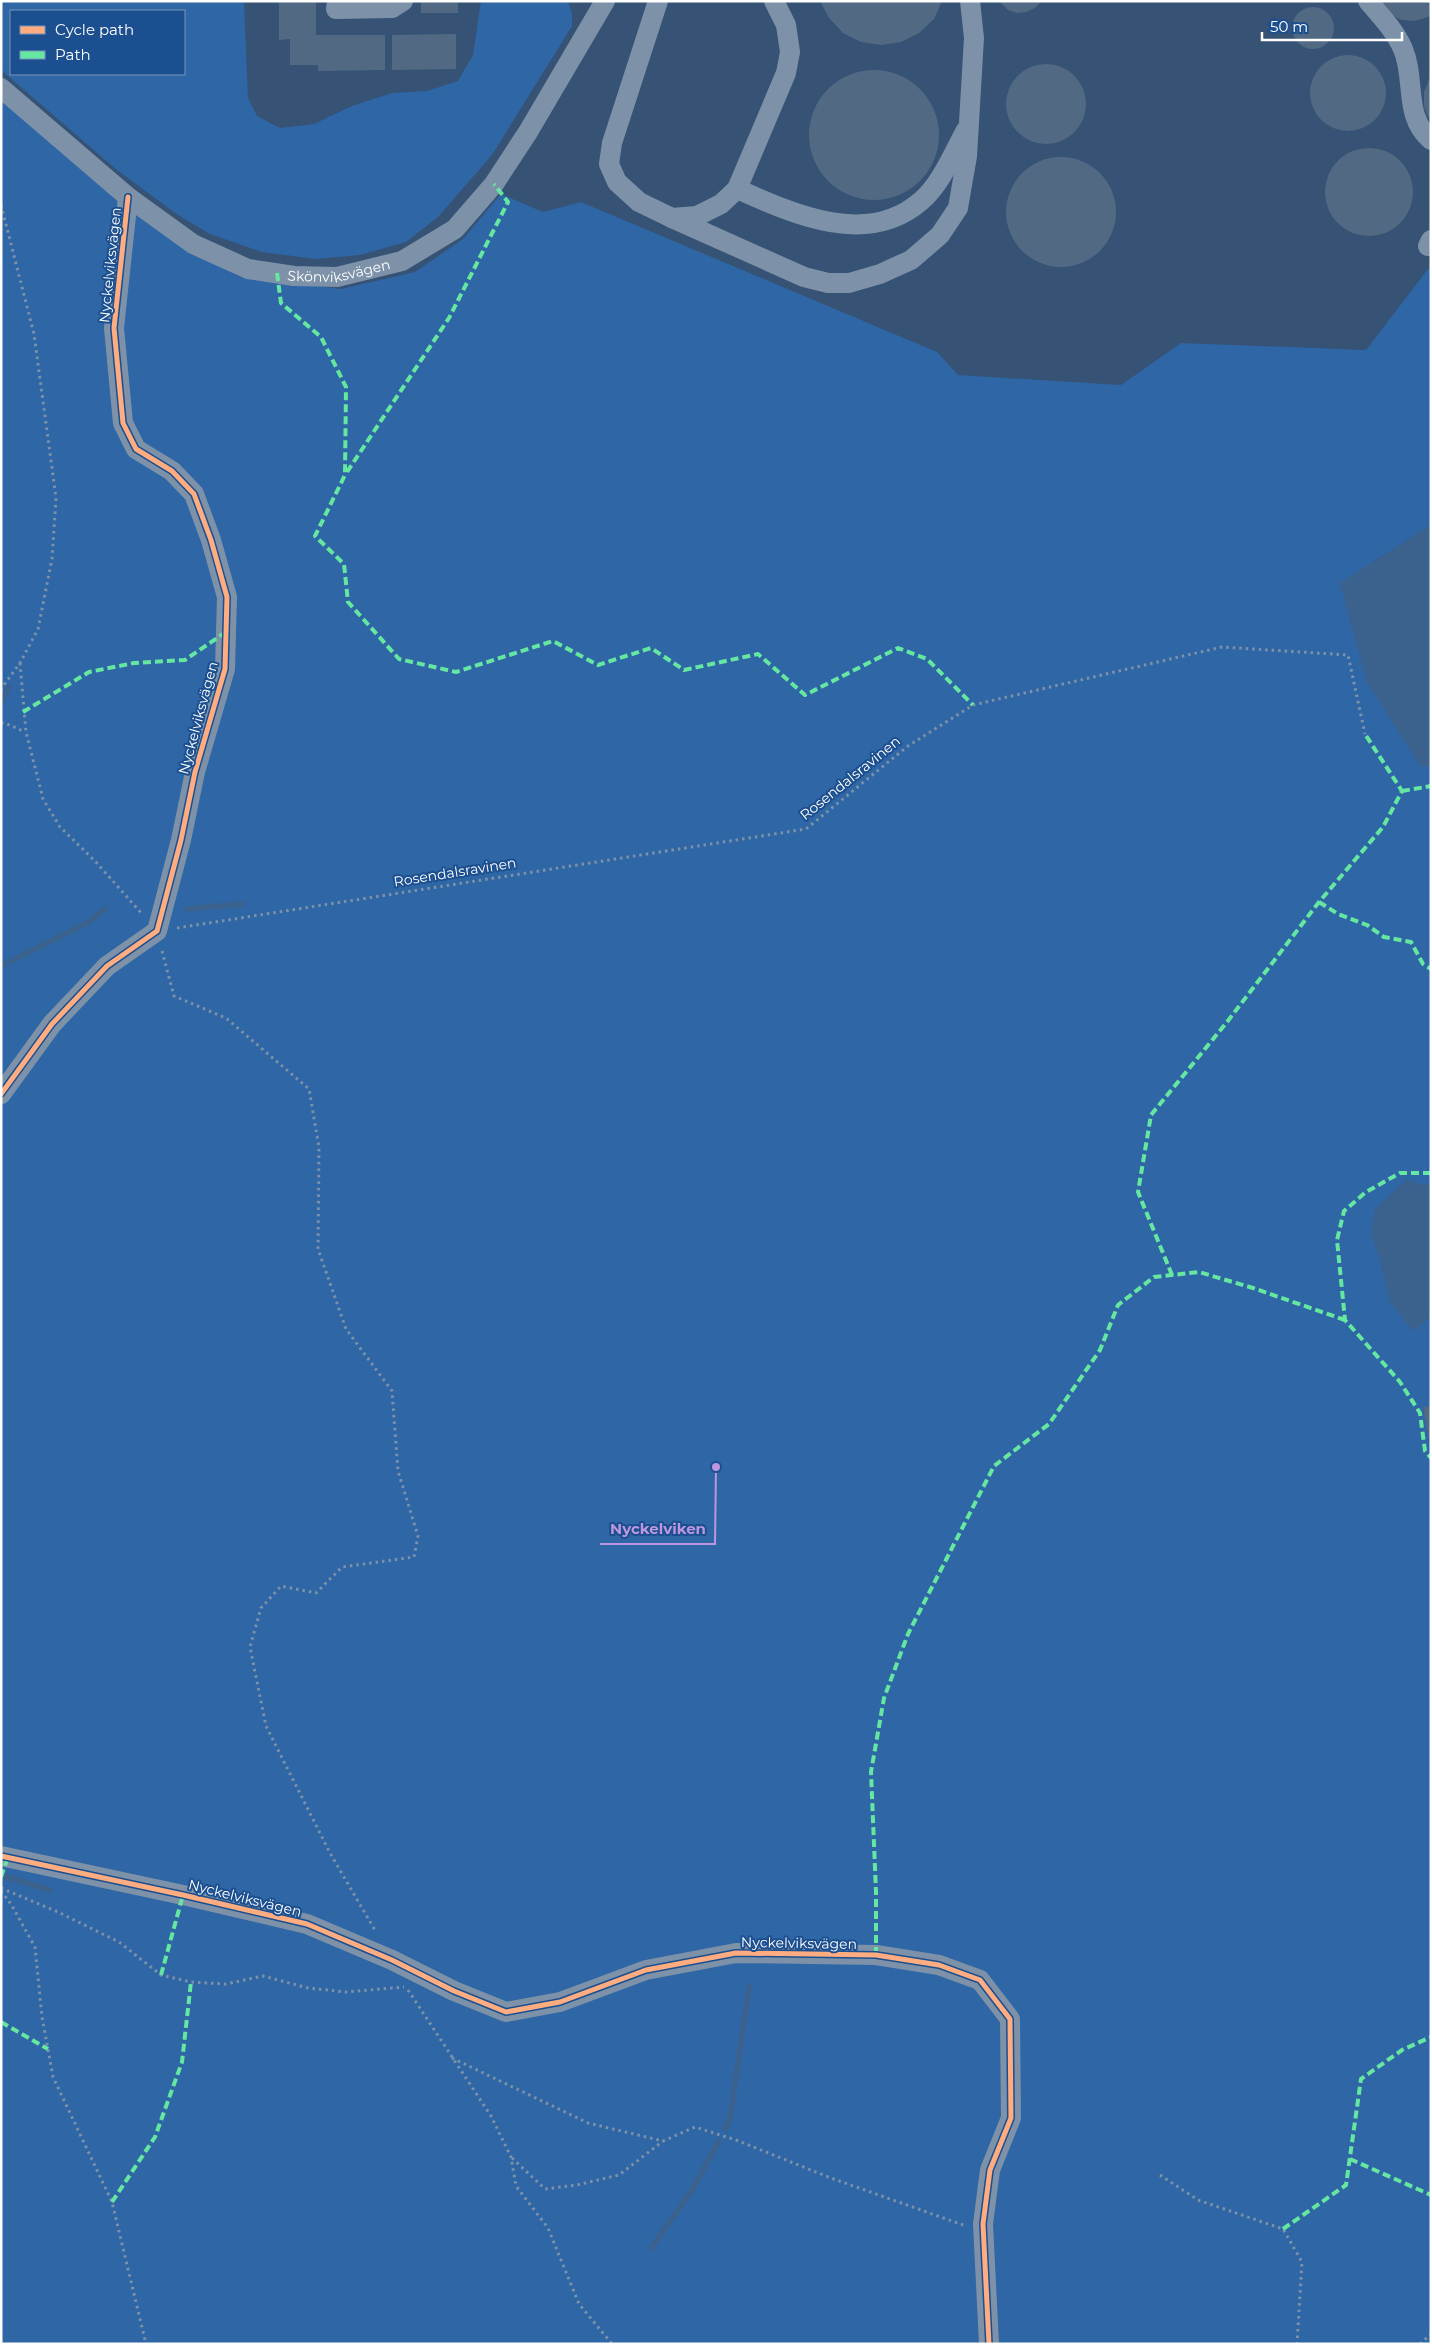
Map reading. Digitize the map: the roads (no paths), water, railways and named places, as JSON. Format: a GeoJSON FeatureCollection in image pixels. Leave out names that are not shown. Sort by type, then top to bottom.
{"type":"FeatureCollection","features":[{"type":"Feature","properties":{"kind":"street"},"geometry":{"type":"LineString","coordinates":[[336,1],[336,9],[392,8],[403,1]]}},
{"type":"Feature","properties":{"kind":"street"},"geometry":{"type":"LineString","coordinates":[[658,1],[612,143],[609,164],[617,182],[639,202],[672,218],[804,277],[828,283],[849,283],[880,274],[910,260],[940,235],[958,208],[967,156],[974,38],[970,1]]}},
{"type":"Feature","properties":{"kind":"street"},"geometry":{"type":"LineString","coordinates":[[672,218],[697,216],[721,204],[737,189],[772,109],[786,73],[789,59],[790,52],[786,25],[774,1]]}},
{"type":"Feature","properties":{"kind":"street"},"geometry":{"type":"LineString","coordinates":[[1368,1],[1395,34],[1403,50],[1409,75],[1415,122],[1431,140]]}},
{"type":"Feature","properties":{"kind":"street","name":"Skönviksvägen"},"geometry":{"type":"LineString","coordinates":[[1,88],[128,196],[193,244],[248,269],[294,276],[337,277],[402,261],[455,230],[494,184],[528,132],[597,6]]}},
{"type":"Feature","properties":{"kind":"street"},"geometry":{"type":"LineString","coordinates":[[737,189],[768,203],[828,223],[862,225],[896,216],[922,201],[945,170],[969,124]]}},
{"type":"Feature","properties":{"kind":"street","name":"Nyckelviksvägen"},"geometry":{"type":"LineString","coordinates":[[1,1094],[52,1024],[107,966],[157,931],[181,840],[195,772],[226,669],[227,597],[211,540],[194,494],[172,470],[136,449],[123,423],[114,328],[128,196]]}},
{"type":"Feature","properties":{"kind":"street","name":"Nyckelviksvägen"},"geometry":{"type":"LineString","coordinates":[[1,1856],[174,1892],[307,1924],[392,1960],[454,1991],[506,2012],[560,2002],[646,1970],[736,1952],[876,1955],[939,1965],[980,1980],[1010,2019],[1011,2118],[990,2170],[983,2232],[989,2344]]}},
{"type":"Feature","properties":{"kind":"waterway"},"geometry":{"type":"LineString","coordinates":[[1,702],[9,687]]}},
{"type":"Feature","properties":{"kind":"waterway"},"geometry":{"type":"LineString","coordinates":[[187,909],[242,904]]}},
{"type":"Feature","properties":{"kind":"waterway"},"geometry":{"type":"LineString","coordinates":[[1,966],[87,923],[105,909]]}},
{"type":"Feature","properties":{"kind":"waterway"},"geometry":{"type":"LineString","coordinates":[[1,1875],[50,1890]]}},
{"type":"Feature","properties":{"kind":"waterway"},"geometry":{"type":"LineString","coordinates":[[725,2129],[730,2118],[749,1987]]}},
{"type":"Feature","properties":{"kind":"waterway"},"geometry":{"type":"LineString","coordinates":[[651,2248],[692,2190],[719,2141]]}},
{"type":"Feature","properties":{"kind":"place","name":"Nyckelviken"},"geometry":{"type":"Point","coordinates":[716,1467]}}]}
